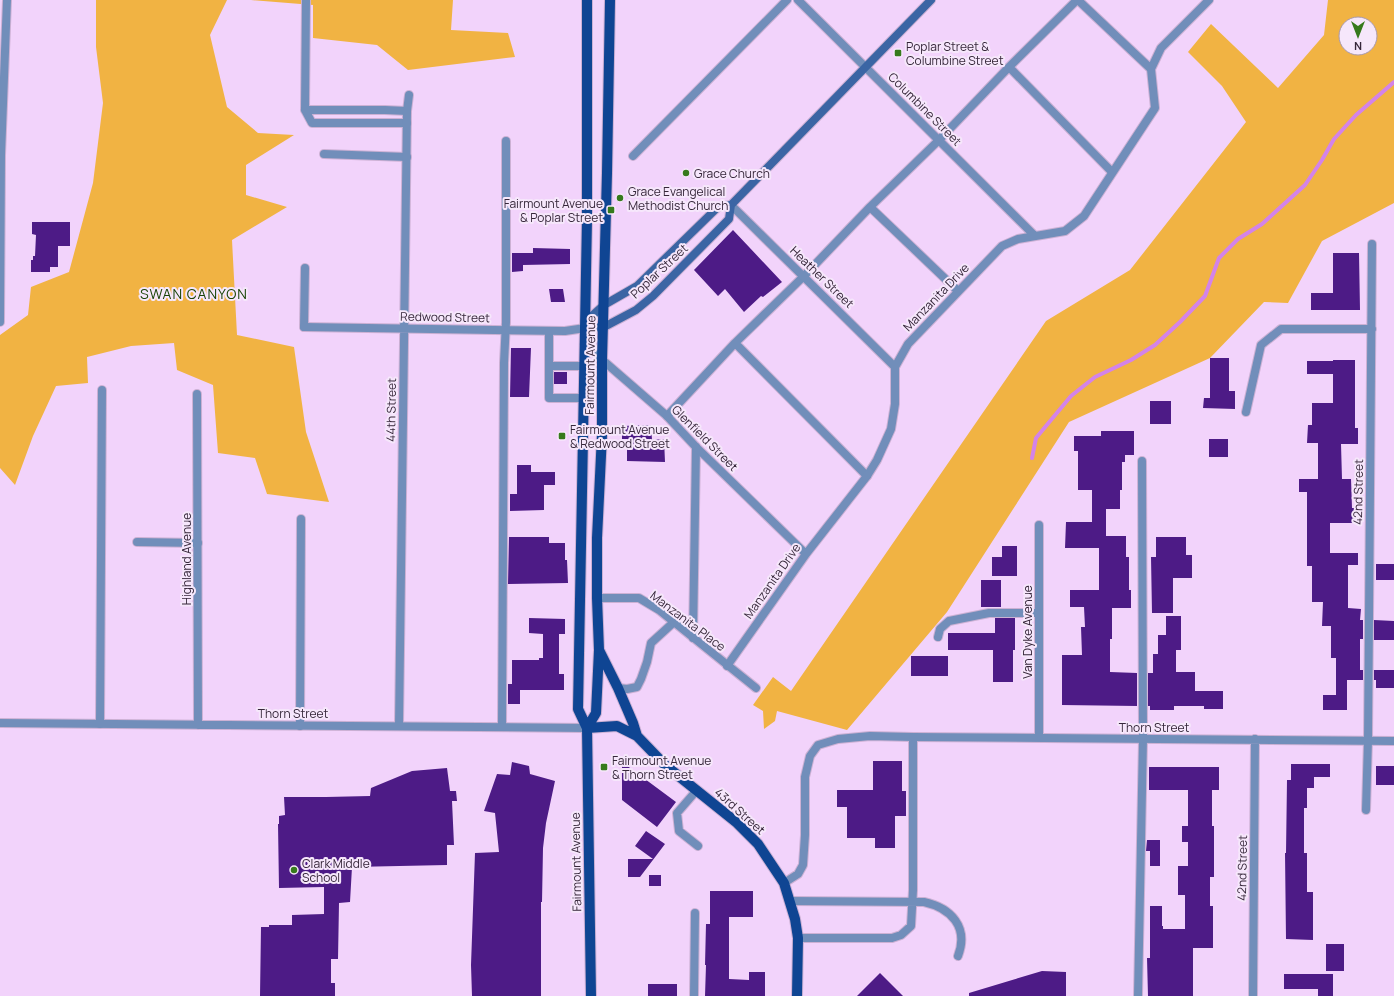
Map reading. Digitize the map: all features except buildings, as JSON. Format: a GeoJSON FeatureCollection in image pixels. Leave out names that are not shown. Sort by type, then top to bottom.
{"type":"FeatureCollection","features":[{"type":"Feature","properties":{"kind":"main road","name":"Fairmount Avenue"},"geometry":{"type":"LineString","coordinates":[[587,0],[587,219],[578,709],[587,728],[592,996]]}},
{"type":"Feature","properties":{"kind":"main road","name":"Fairmount Avenue"},"geometry":{"type":"LineString","coordinates":[[587,728],[596,713],[599,650],[597,598],[598,511],[602,435],[602,360],[604,327],[610,0]]}},
{"type":"Feature","properties":{"kind":"main road","name":"43rd Street"},"geometry":{"type":"LineString","coordinates":[[599,650],[618,688],[637,736],[665,765],[736,822],[758,844],[784,883],[795,919],[798,938],[797,996]]}},
{"type":"Feature","properties":{"kind":"main road"},"geometry":{"type":"LineString","coordinates":[[587,728],[617,726],[637,736]]}},
{"type":"Feature","properties":{"kind":"street"},"geometry":{"type":"LineString","coordinates":[[0,322],[0,155],[7,0]]}},
{"type":"Feature","properties":{"kind":"street"},"geometry":{"type":"LineString","coordinates":[[306,0],[305,110],[312,123],[407,124]]}},
{"type":"Feature","properties":{"kind":"street"},"geometry":{"type":"LineString","coordinates":[[633,156],[787,0]]}},
{"type":"Feature","properties":{"kind":"street","name":"Columbine Street"},"geometry":{"type":"LineString","coordinates":[[798,0],[1035,236]]}},
{"type":"Feature","properties":{"kind":"street","name":"Poplar Street"},"geometry":{"type":"LineString","coordinates":[[585,328],[593,315],[604,305],[637,286],[718,208],[731,205],[931,0]]}},
{"type":"Feature","properties":{"kind":"street"},"geometry":{"type":"LineString","coordinates":[[667,416],[735,343],[804,276],[1009,67],[1078,0],[1151,70],[1161,48],[1209,0]]}},
{"type":"Feature","properties":{"kind":"street"},"geometry":{"type":"LineString","coordinates":[[1009,67],[1112,172]]}},
{"type":"Feature","properties":{"kind":"street","name":"Manzanita Drive"},"geometry":{"type":"LineString","coordinates":[[727,666],[806,554],[867,476],[877,460],[891,430],[895,404],[896,367],[908,344],[1002,246],[1018,239],[1065,230],[1084,216],[1155,108],[1151,70]]}},
{"type":"Feature","properties":{"kind":"street","name":"44th Street"},"geometry":{"type":"LineString","coordinates":[[399,726],[407,111],[409,95]]}},
{"type":"Feature","properties":{"kind":"street"},"geometry":{"type":"LineString","coordinates":[[305,110],[407,111]]}},
{"type":"Feature","properties":{"kind":"street"},"geometry":{"type":"LineString","coordinates":[[502,727],[506,141]]}},
{"type":"Feature","properties":{"kind":"street"},"geometry":{"type":"LineString","coordinates":[[324,154],[407,157]]}},
{"type":"Feature","properties":{"kind":"street","name":"Poplar Street"},"geometry":{"type":"LineString","coordinates":[[585,328],[604,327],[636,310],[653,296],[729,219],[731,205]]}},
{"type":"Feature","properties":{"kind":"street","name":"Heather Street"},"geometry":{"type":"LineString","coordinates":[[731,205],[896,367]]}},
{"type":"Feature","properties":{"kind":"street"},"geometry":{"type":"LineString","coordinates":[[870,207],[958,291]]}},
{"type":"Feature","properties":{"kind":"street","name":"42nd Street"},"geometry":{"type":"LineString","coordinates":[[1366,810],[1368,740],[1372,244]]}},
{"type":"Feature","properties":{"kind":"street","name":"Redwood Street"},"geometry":{"type":"LineString","coordinates":[[305,268],[304,327],[549,331],[565,331],[585,328]]}},
{"type":"Feature","properties":{"kind":"street"},"geometry":{"type":"LineString","coordinates":[[1246,412],[1261,345],[1281,329],[1372,329]]}},
{"type":"Feature","properties":{"kind":"street"},"geometry":{"type":"LineString","coordinates":[[549,331],[549,398],[583,398]]}},
{"type":"Feature","properties":{"kind":"street"},"geometry":{"type":"LineString","coordinates":[[735,343],[867,476]]}},
{"type":"Feature","properties":{"kind":"street","name":"Glenfield Street"},"geometry":{"type":"LineString","coordinates":[[584,344],[667,416],[696,447],[806,554]]}},
{"type":"Feature","properties":{"kind":"street"},"geometry":{"type":"LineString","coordinates":[[549,366],[584,366]]}},
{"type":"Feature","properties":{"kind":"street"},"geometry":{"type":"LineString","coordinates":[[100,724],[102,390]]}},
{"type":"Feature","properties":{"kind":"street","name":"Highland Avenue"},"geometry":{"type":"LineString","coordinates":[[197,394],[198,725]]}},
{"type":"Feature","properties":{"kind":"street"},"geometry":{"type":"LineString","coordinates":[[693,638],[696,447]]}},
{"type":"Feature","properties":{"kind":"street"},"geometry":{"type":"LineString","coordinates":[[1138,996],[1143,739],[1142,462]]}},
{"type":"Feature","properties":{"kind":"street"},"geometry":{"type":"LineString","coordinates":[[300,726],[301,519]]}},
{"type":"Feature","properties":{"kind":"street","name":"Van Dyke Avenue"},"geometry":{"type":"LineString","coordinates":[[1039,526],[1039,738]]}},
{"type":"Feature","properties":{"kind":"street"},"geometry":{"type":"LineString","coordinates":[[137,542],[198,543]]}},
{"type":"Feature","properties":{"kind":"street","name":"Manzanita Place"},"geometry":{"type":"LineString","coordinates":[[597,598],[639,598],[659,610],[756,688]]}},
{"type":"Feature","properties":{"kind":"street"},"geometry":{"type":"LineString","coordinates":[[938,637],[940,629],[949,621],[989,613],[1039,613]]}},
{"type":"Feature","properties":{"kind":"street"},"geometry":{"type":"LineString","coordinates":[[618,688],[628,689],[637,687],[647,662],[651,643],[674,622]]}},
{"type":"Feature","properties":{"kind":"street","name":"Thorn Street"},"geometry":{"type":"LineString","coordinates":[[0,723],[587,728]]}},
{"type":"Feature","properties":{"kind":"street","name":"Thorn Street"},"geometry":{"type":"LineString","coordinates":[[784,883],[798,874],[803,866],[805,835],[805,777],[810,756],[818,745],[838,739],[870,736],[1394,740]]}},
{"type":"Feature","properties":{"kind":"street"},"geometry":{"type":"LineString","coordinates":[[798,938],[892,938],[901,935],[911,926],[913,902],[913,737]]}},
{"type":"Feature","properties":{"kind":"street","name":"42nd Street"},"geometry":{"type":"LineString","coordinates":[[1252,996],[1255,740]]}},
{"type":"Feature","properties":{"kind":"street"},"geometry":{"type":"LineString","coordinates":[[697,790],[678,813],[679,831],[698,846]]}},
{"type":"Feature","properties":{"kind":"street"},"geometry":{"type":"LineString","coordinates":[[790,901],[924,902],[936,905],[956,920],[962,940],[958,956]]}},
{"type":"Feature","properties":{"kind":"street"},"geometry":{"type":"LineString","coordinates":[[694,996],[695,913]]}},
{"type":"Feature","properties":{"kind":"shaded area"},"geometry":{"type":"Polygon","coordinates":[[[96,0],[227,0],[210,35],[227,107],[258,133],[294,135],[246,165],[246,195],[287,207],[232,240],[237,335],[294,347],[306,432],[329,502],[267,494],[255,458],[218,453],[213,385],[177,370],[174,343],[131,346],[87,357],[88,383],[56,386],[33,436],[15,485],[0,468],[0,335],[28,315],[31,287],[69,272],[93,183],[103,103],[96,47],[96,0]]]}},
{"type":"Feature","properties":{"kind":"shaded area"},"geometry":{"type":"Polygon","coordinates":[[[251,0],[453,0],[451,30],[508,33],[515,57],[408,70],[377,45],[313,38],[313,5],[251,0]]]}},
{"type":"Feature","properties":{"kind":"shaded area"},"geometry":{"type":"Polygon","coordinates":[[[1328,0],[1394,0],[1394,203],[1322,241],[1288,303],[1264,302],[1210,358],[1069,422],[947,612],[847,730],[777,711],[775,721],[764,729],[763,711],[753,705],[773,677],[791,691],[1046,321],[1130,270],[1246,122],[1222,86],[1188,52],[1211,24],[1278,88],[1324,35],[1328,0]]]}},
{"type":"Feature","properties":{"kind":"waterway"},"geometry":{"type":"LineString","coordinates":[[1032,458],[1036,438],[1071,396],[1095,377],[1131,360],[1155,345],[1180,322],[1205,296],[1219,258],[1238,239],[1262,224],[1305,185],[1334,139],[1356,115],[1394,82]]}},
{"type":"Feature","properties":{"kind":"place","name":"Poplar Street & Columbine Street"},"geometry":{"type":"Point","coordinates":[898,53]}},
{"type":"Feature","properties":{"kind":"place","name":"Grace Church"},"geometry":{"type":"Point","coordinates":[686,173]}},
{"type":"Feature","properties":{"kind":"place","name":"Grace Evangelical Methodist Church"},"geometry":{"type":"Point","coordinates":[620,198]}},
{"type":"Feature","properties":{"kind":"place","name":"Fairmount Avenue & Poplar Street"},"geometry":{"type":"Point","coordinates":[611,210]}},
{"type":"Feature","properties":{"kind":"place","name":"Fairmount Avenue & Redwood Street"},"geometry":{"type":"Point","coordinates":[562,436]}},
{"type":"Feature","properties":{"kind":"place","name":"Fairmount Avenue & Thorn Street"},"geometry":{"type":"Point","coordinates":[604,767]}},
{"type":"Feature","properties":{"kind":"place","name":"Clark Middle School"},"geometry":{"type":"Point","coordinates":[294,870]}},
{"type":"Feature","properties":{"kind":"district","name":"SWAN CANYON"},"geometry":{"type":"Point","coordinates":[194,293]}}]}
